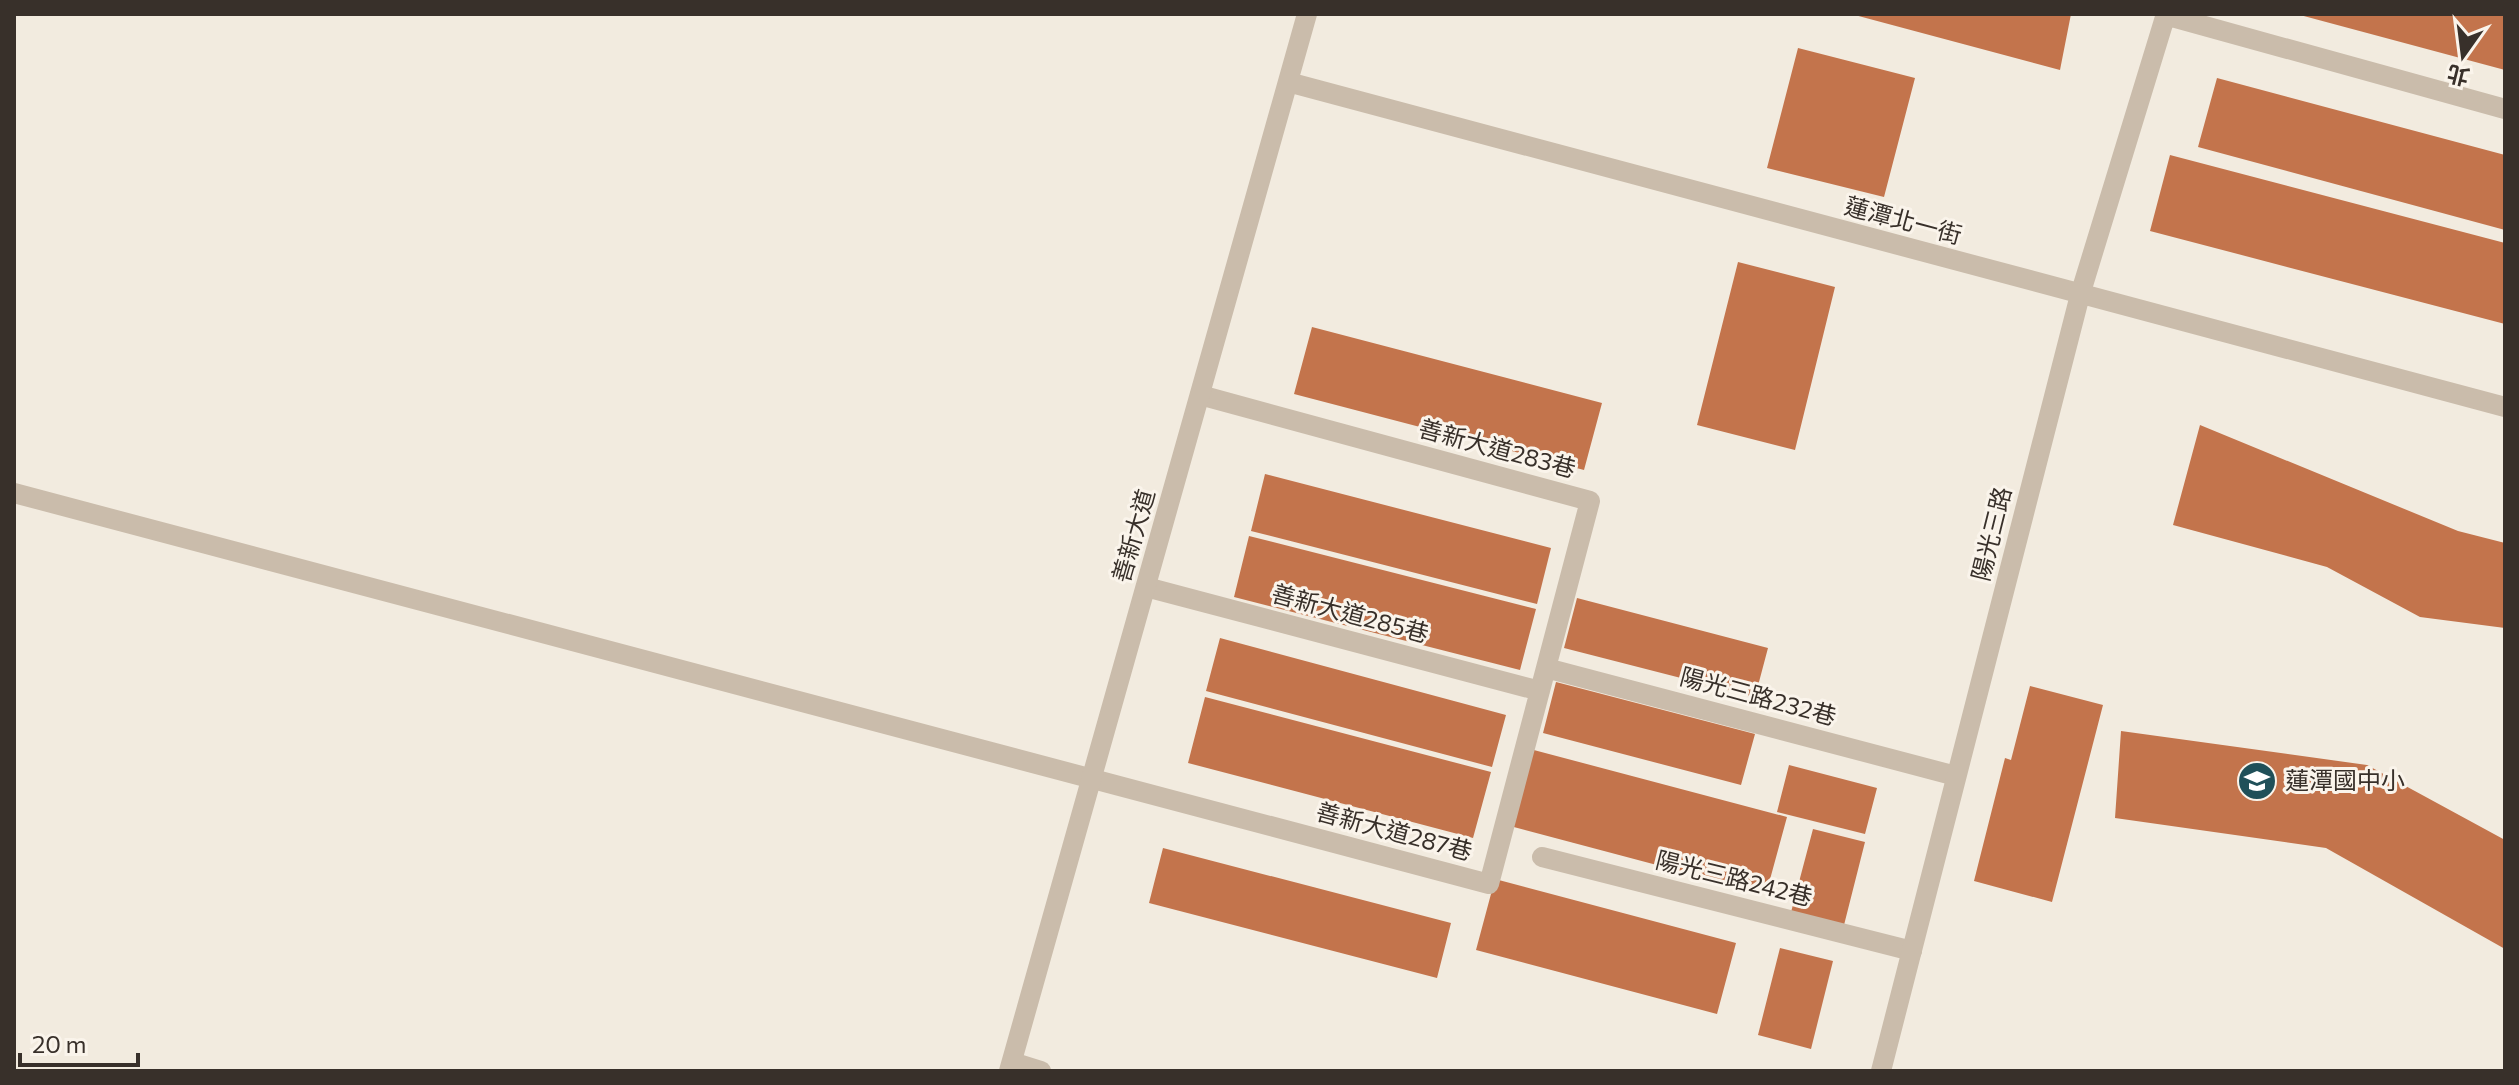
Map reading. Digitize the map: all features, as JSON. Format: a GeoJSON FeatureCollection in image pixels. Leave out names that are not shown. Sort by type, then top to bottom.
{"type":"FeatureCollection","features":[{"type":"Feature","properties":{"kind":"street","name":"善新大道"},"geometry":{"type":"LineString","coordinates":[[1010,1067],[1307,14]]}},
{"type":"Feature","properties":{"kind":"street"},"geometry":{"type":"LineString","coordinates":[[2166,14],[2505,109]]}},
{"type":"Feature","properties":{"kind":"street","name":"陽光三路"},"geometry":{"type":"LineString","coordinates":[[1881,1071],[2080,295],[2166,14]]}},
{"type":"Feature","properties":{"kind":"street","name":"蓮潭北一街"},"geometry":{"type":"LineString","coordinates":[[1288,82],[2505,407]]}},
{"type":"Feature","properties":{"kind":"street","name":"善新大道283巷"},"geometry":{"type":"LineString","coordinates":[[1200,395],[1590,501],[1540,691]]}},
{"type":"Feature","properties":{"kind":"street"},"geometry":{"type":"LineString","coordinates":[[14,493],[1092,779]]}},
{"type":"Feature","properties":{"kind":"street","name":"善新大道285巷"},"geometry":{"type":"LineString","coordinates":[[1146,587],[1540,691]]}},
{"type":"Feature","properties":{"kind":"street","name":"陽光三路232巷"},"geometry":{"type":"LineString","coordinates":[[1546,668],[1956,776]]}},
{"type":"Feature","properties":{"kind":"street","name":"善新大道287巷"},"geometry":{"type":"LineString","coordinates":[[1092,779],[1489,884],[1540,691]]}},
{"type":"Feature","properties":{"kind":"street","name":"陽光三路242巷"},"geometry":{"type":"LineString","coordinates":[[1542,857],[1912,951]]}},
{"type":"Feature","properties":{"kind":"street"},"geometry":{"type":"LineString","coordinates":[[1010,1067],[1041,1071]]}},
{"type":"Feature","properties":{"kind":"building"},"geometry":{"type":"Polygon","coordinates":[[[1851,14],[2071,14],[2060,70],[1851,14]]]}},
{"type":"Feature","properties":{"kind":"building"},"geometry":{"type":"Polygon","coordinates":[[[2505,14],[2505,70],[2300,15],[2505,14]]]}},
{"type":"Feature","properties":{"kind":"building"},"geometry":{"type":"Polygon","coordinates":[[[1798,48],[1915,78],[1884,197],[1767,168],[1798,48]]]}},
{"type":"Feature","properties":{"kind":"building"},"geometry":{"type":"Polygon","coordinates":[[[2217,78],[2505,155],[2505,230],[2198,147],[2217,78]]]}},
{"type":"Feature","properties":{"kind":"building"},"geometry":{"type":"Polygon","coordinates":[[[2170,155],[2505,243],[2505,324],[2150,231],[2170,155]]]}},
{"type":"Feature","properties":{"kind":"building"},"geometry":{"type":"Polygon","coordinates":[[[1738,262],[1835,287],[1795,450],[1697,425],[1738,262]]]}},
{"type":"Feature","properties":{"kind":"building"},"geometry":{"type":"Polygon","coordinates":[[[1312,327],[1602,403],[1584,470],[1294,394],[1312,327]]]}},
{"type":"Feature","properties":{"kind":"building"},"geometry":{"type":"Polygon","coordinates":[[[2200,425],[2458,531],[2505,543],[2505,628],[2420,617],[2327,567],[2173,525],[2200,425]]]}},
{"type":"Feature","properties":{"kind":"building"},"geometry":{"type":"Polygon","coordinates":[[[1265,474],[1551,548],[1537,604],[1251,531],[1265,474]]]}},
{"type":"Feature","properties":{"kind":"building"},"geometry":{"type":"Polygon","coordinates":[[[1249,536],[1536,609],[1520,670],[1234,597],[1249,536]]]}},
{"type":"Feature","properties":{"kind":"building"},"geometry":{"type":"Polygon","coordinates":[[[1577,598],[1768,648],[1755,697],[1564,648],[1577,598]]]}},
{"type":"Feature","properties":{"kind":"building"},"geometry":{"type":"Polygon","coordinates":[[[1220,638],[1506,715],[1492,767],[1206,691],[1220,638]]]}},
{"type":"Feature","properties":{"kind":"building"},"geometry":{"type":"Polygon","coordinates":[[[1556,682],[1755,734],[1741,785],[1543,733],[1556,682]]]}},
{"type":"Feature","properties":{"kind":"building"},"geometry":{"type":"Polygon","coordinates":[[[2030,686],[2103,705],[2052,902],[1974,881],[2005,758],[2011,760],[2030,686]]]}},
{"type":"Feature","properties":{"kind":"building"},"geometry":{"type":"Polygon","coordinates":[[[1205,697],[1491,772],[1473,838],[1188,763],[1205,697]]]}},
{"type":"Feature","properties":{"kind":"building"},"geometry":{"type":"Polygon","coordinates":[[[2121,731],[2367,765],[2505,840],[2505,949],[2326,848],[2115,818],[2121,731]]]}},
{"type":"Feature","properties":{"kind":"building"},"geometry":{"type":"Polygon","coordinates":[[[1530,749],[1787,817],[1766,894],[1510,826],[1530,749]]]}},
{"type":"Feature","properties":{"kind":"building"},"geometry":{"type":"Polygon","coordinates":[[[1789,765],[1877,788],[1865,834],[1777,812],[1789,765]]]}},
{"type":"Feature","properties":{"kind":"building"},"geometry":{"type":"Polygon","coordinates":[[[1813,829],[1865,842],[1843,929],[1790,916],[1813,829]]]}},
{"type":"Feature","properties":{"kind":"building"},"geometry":{"type":"Polygon","coordinates":[[[1163,848],[1451,923],[1437,978],[1149,903],[1163,848]]]}},
{"type":"Feature","properties":{"kind":"building"},"geometry":{"type":"Polygon","coordinates":[[[1495,879],[1736,943],[1717,1014],[1476,950],[1495,879]]]}},
{"type":"Feature","properties":{"kind":"building"},"geometry":{"type":"Polygon","coordinates":[[[1780,948],[1833,961],[1811,1049],[1758,1035],[1780,948]]]}},
{"type":"Feature","properties":{"kind":"place","name":"蓮潭國中小"},"geometry":{"type":"Point","coordinates":[2257,781]}}]}
